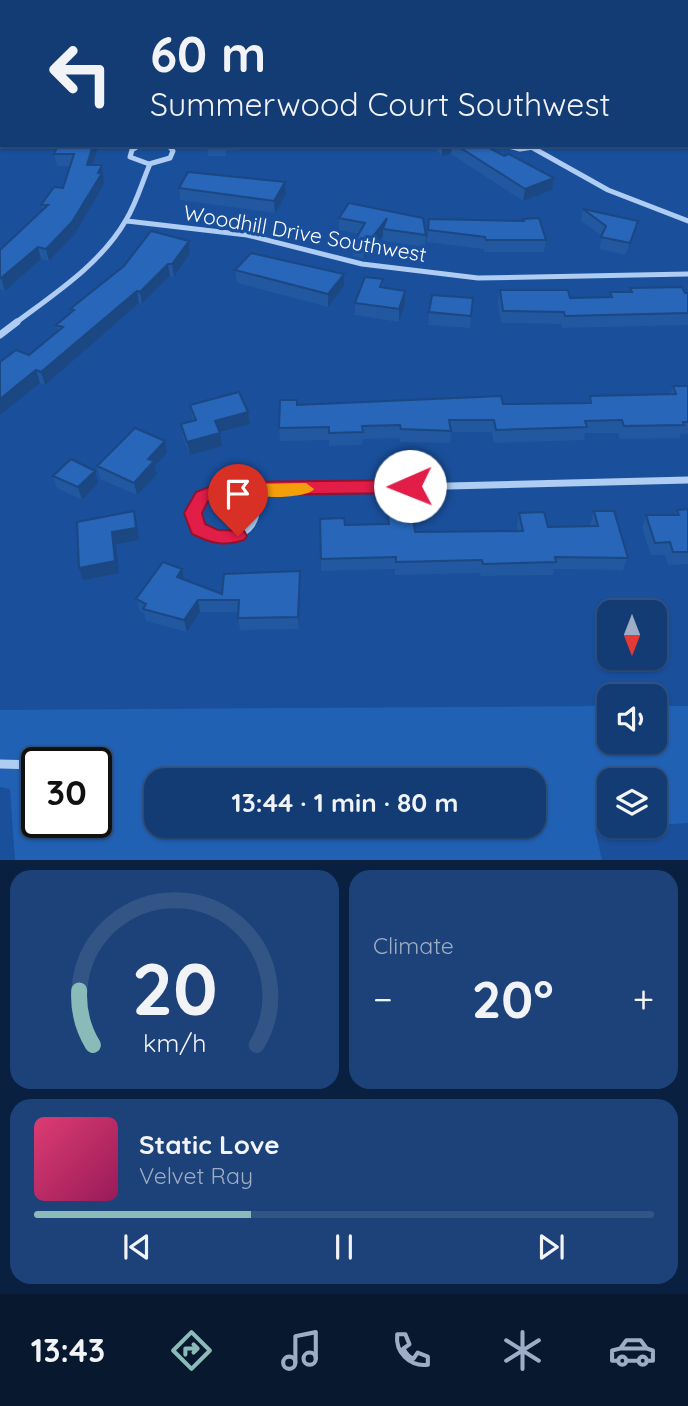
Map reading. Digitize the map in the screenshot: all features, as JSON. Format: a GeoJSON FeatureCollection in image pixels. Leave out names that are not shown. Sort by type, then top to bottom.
{"type":"FeatureCollection","features":[{"type":"Feature","properties":{"kind":"street"},"geometry":{"type":"LineString","coordinates":[[137,147],[132,150],[130,157],[137,162],[149,164],[170,158],[173,151],[170,147]]}},
{"type":"Feature","properties":{"kind":"street"},"geometry":{"type":"LineString","coordinates":[[512,147],[530,147]]}},
{"type":"Feature","properties":{"kind":"street"},"geometry":{"type":"LineString","coordinates":[[536,147],[576,177],[614,195],[688,221]]}},
{"type":"Feature","properties":{"kind":"street"},"geometry":{"type":"LineString","coordinates":[[0,335],[64,286],[97,255],[127,221],[149,164]]}},
{"type":"Feature","properties":{"kind":"street","name":"Woodhill Drive Southwest"},"geometry":{"type":"LineString","coordinates":[[127,221],[247,234],[362,264],[455,276],[688,274]]}},
{"type":"Feature","properties":{"kind":"street"},"geometry":{"type":"LineString","coordinates":[[243,491],[256,501],[258,509],[257,517],[247,531],[238,536],[216,538],[198,529],[193,513],[202,497],[222,489],[243,491],[688,480]]}},
{"type":"Feature","properties":{"kind":"street"},"geometry":{"type":"LineString","coordinates":[[0,764],[21,765]]}},
{"type":"Feature","properties":{"kind":"shaded area"},"geometry":{"type":"Polygon","coordinates":[[[597,706],[597,754],[667,754],[667,706],[688,706],[688,823],[667,824],[667,768],[597,768],[595,829],[602,860],[15,860],[10,789],[0,787],[0,710],[597,706]]]}},
{"type":"Feature","properties":{"kind":"building"},"geometry":{"type":"Polygon","coordinates":[[[57,147],[92,147],[87,165],[102,165],[98,173],[102,173],[72,222],[46,249],[38,247],[0,278],[0,250],[48,205],[41,205],[54,187],[63,188],[74,154],[54,154],[57,147]]]}},
{"type":"Feature","properties":{"kind":"building"},"geometry":{"type":"Polygon","coordinates":[[[459,147],[488,147],[504,156],[509,154],[554,178],[525,189],[459,147]]]}},
{"type":"Feature","properties":{"kind":"building"},"geometry":{"type":"Polygon","coordinates":[[[188,172],[285,182],[274,201],[179,188],[188,172]]]}},
{"type":"Feature","properties":{"kind":"building"},"geometry":{"type":"Polygon","coordinates":[[[349,203],[423,218],[426,235],[383,229],[387,218],[365,247],[353,244],[365,223],[339,218],[349,203]]]}},
{"type":"Feature","properties":{"kind":"building"},"geometry":{"type":"Polygon","coordinates":[[[583,209],[638,221],[630,243],[601,237],[606,226],[583,209]]]}},
{"type":"Feature","properties":{"kind":"building"},"geometry":{"type":"Polygon","coordinates":[[[539,218],[546,240],[486,240],[485,237],[428,230],[429,219],[524,221],[523,219],[539,218]]]}},
{"type":"Feature","properties":{"kind":"building"},"geometry":{"type":"Polygon","coordinates":[[[151,231],[189,241],[172,264],[168,264],[140,292],[137,291],[41,372],[36,370],[0,399],[0,362],[16,350],[29,355],[63,327],[56,325],[74,310],[70,309],[124,266],[151,231]]]}},
{"type":"Feature","properties":{"kind":"building"},"geometry":{"type":"Polygon","coordinates":[[[251,253],[344,274],[328,294],[235,270],[251,253]]]}},
{"type":"Feature","properties":{"kind":"building"},"geometry":{"type":"Polygon","coordinates":[[[365,277],[383,279],[380,287],[405,291],[399,309],[355,303],[365,277]]]}},
{"type":"Feature","properties":{"kind":"building"},"geometry":{"type":"Polygon","coordinates":[[[682,287],[685,293],[688,293],[688,313],[565,316],[564,312],[503,311],[500,290],[568,290],[570,298],[612,297],[610,292],[632,292],[630,288],[682,287]]]}},
{"type":"Feature","properties":{"kind":"building"},"geometry":{"type":"Polygon","coordinates":[[[432,295],[473,298],[471,316],[429,312],[432,295]]]}},
{"type":"Feature","properties":{"kind":"building"},"geometry":{"type":"Polygon","coordinates":[[[673,386],[688,386],[688,422],[683,422],[684,425],[624,426],[622,420],[585,421],[587,427],[496,430],[494,420],[449,420],[451,431],[401,429],[400,425],[362,426],[363,432],[329,433],[329,427],[279,428],[280,400],[297,400],[297,405],[501,396],[503,404],[591,403],[590,396],[676,394],[673,386]]]}},
{"type":"Feature","properties":{"kind":"building"},"geometry":{"type":"Polygon","coordinates":[[[239,392],[248,412],[215,421],[220,433],[187,442],[181,424],[196,420],[190,405],[239,392]]]}},
{"type":"Feature","properties":{"kind":"building"},"geometry":{"type":"Polygon","coordinates":[[[135,428],[165,441],[148,459],[154,461],[134,483],[97,466],[135,428]]]}},
{"type":"Feature","properties":{"kind":"building"},"geometry":{"type":"Polygon","coordinates":[[[71,459],[95,471],[78,487],[53,476],[71,459]]]}},
{"type":"Feature","properties":{"kind":"building"},"geometry":{"type":"Polygon","coordinates":[[[688,509],[688,552],[673,552],[670,542],[655,543],[646,515],[679,515],[677,510],[688,509]]]}},
{"type":"Feature","properties":{"kind":"building"},"geometry":{"type":"Polygon","coordinates":[[[134,511],[136,528],[112,532],[115,561],[79,568],[77,522],[134,511]]]}},
{"type":"Feature","properties":{"kind":"building"},"geometry":{"type":"Polygon","coordinates":[[[594,511],[614,511],[628,558],[555,557],[556,562],[483,564],[482,560],[396,562],[396,557],[321,559],[320,519],[344,518],[345,525],[389,524],[388,516],[413,516],[415,532],[523,531],[519,513],[544,512],[548,527],[598,526],[594,511]]]}},
{"type":"Feature","properties":{"kind":"building"},"geometry":{"type":"Polygon","coordinates":[[[163,562],[182,569],[177,577],[222,594],[224,574],[300,571],[298,617],[238,618],[239,600],[198,600],[184,620],[143,609],[146,604],[136,599],[163,562]]]}},
{"type":"Feature","properties":{"kind":"slow traffic"},"geometry":{"type":"LineString","coordinates":[[248,490],[306,489]]}},
{"type":"Feature","properties":{"kind":"route"},"geometry":{"type":"LineString","coordinates":[[238,536],[216,538],[198,529],[193,513],[202,497],[211,492],[233,488],[243,491],[410,486]]}}]}
